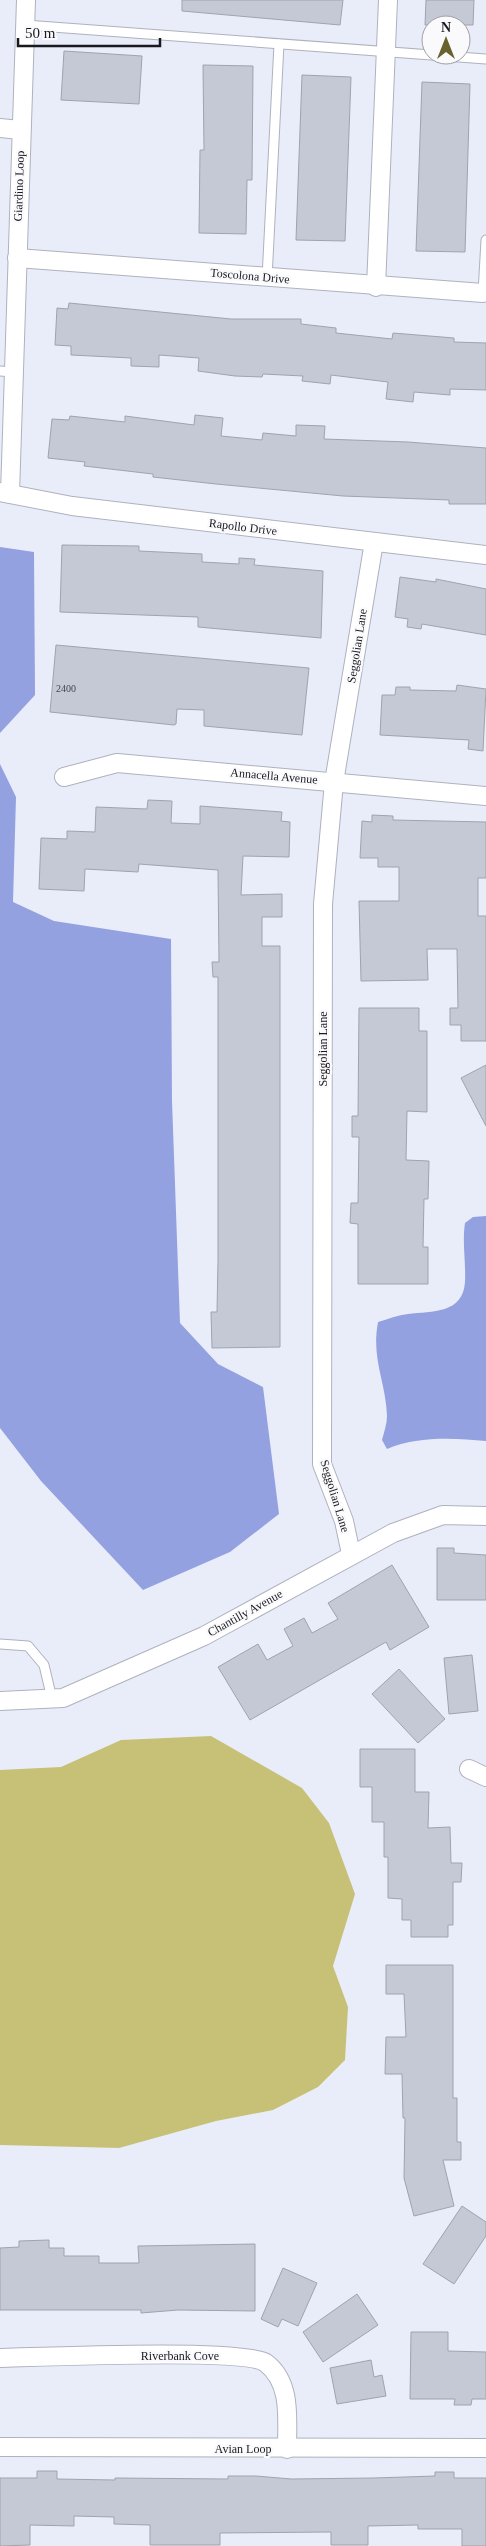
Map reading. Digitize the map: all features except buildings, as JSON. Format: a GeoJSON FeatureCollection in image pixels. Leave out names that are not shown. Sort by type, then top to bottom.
{"type":"FeatureCollection","features":[{"type":"Feature","properties":{"kind":"street","name":"Giardino Loop"},"geometry":{"type":"LineString","coordinates":[[5,493],[7,371],[17,258],[26,0]]}},
{"type":"Feature","properties":{"kind":"street"},"geometry":{"type":"LineString","coordinates":[[376,286],[388,0]]}},
{"type":"Feature","properties":{"kind":"street"},"geometry":{"type":"LineString","coordinates":[[0,128],[20,130]]}},
{"type":"Feature","properties":{"kind":"street","name":"Toscolona Drive"},"geometry":{"type":"LineString","coordinates":[[17,258],[484,293]]}},
{"type":"Feature","properties":{"kind":"street","name":"Rapollo Drive"},"geometry":{"type":"LineString","coordinates":[[5,493],[72,506],[374,542],[452,549],[486,555]]}},
{"type":"Feature","properties":{"kind":"street","name":"Seggolian Lane"},"geometry":{"type":"LineString","coordinates":[[351,1554],[344,1521],[322,1464],[323,904],[334,782],[374,542]]}},
{"type":"Feature","properties":{"kind":"street","name":"Annacella Avenue"},"geometry":{"type":"LineString","coordinates":[[64,777],[117,763],[486,796]]}},
{"type":"Feature","properties":{"kind":"street","name":"Chantilly Avenue"},"geometry":{"type":"LineString","coordinates":[[0,1701],[63,1698],[204,1636],[351,1554],[393,1533],[443,1515],[486,1516]]}},
{"type":"Feature","properties":{"kind":"street"},"geometry":{"type":"LineString","coordinates":[[469,1769],[486,1776]]}},
{"type":"Feature","properties":{"kind":"street","name":"Riverbank Cove"},"geometry":{"type":"LineString","coordinates":[[0,2358],[196,2355],[252,2358],[265,2362],[282,2381],[286,2396],[287,2448]]}},
{"type":"Feature","properties":{"kind":"street","name":"Avian Loop"},"geometry":{"type":"LineString","coordinates":[[0,2447],[486,2448]]}},
{"type":"Feature","properties":{"kind":"lane"},"geometry":{"type":"LineString","coordinates":[[25,25],[486,59]]}},
{"type":"Feature","properties":{"kind":"lane"},"geometry":{"type":"LineString","coordinates":[[267,278],[278,44]]}},
{"type":"Feature","properties":{"kind":"lane"},"geometry":{"type":"LineString","coordinates":[[484,293],[486,240]]}},
{"type":"Feature","properties":{"kind":"lane"},"geometry":{"type":"LineString","coordinates":[[0,1644],[28,1646],[44,1665],[52,1699]]}},
{"type":"Feature","properties":{"kind":"shaded area"},"geometry":{"type":"Polygon","coordinates":[[[211,1736],[302,1788],[329,1823],[355,1894],[333,1966],[348,2007],[345,2060],[318,2087],[273,2110],[216,2121],[119,2148],[0,2145],[0,1770],[61,1767],[121,1740],[211,1736]]]}},
{"type":"Feature","properties":{"kind":"water"},"geometry":{"type":"Polygon","coordinates":[[[0,547],[34,552],[35,695],[0,733],[0,547]]]}},
{"type":"Feature","properties":{"kind":"water"},"geometry":{"type":"Polygon","coordinates":[[[0,764],[16,797],[13,902],[54,921],[171,939],[172,1101],[180,1323],[218,1364],[263,1387],[279,1514],[230,1552],[143,1590],[41,1481],[0,1428],[0,764]]]}},
{"type":"Feature","properties":{"kind":"water"},"geometry":{"type":"Polygon","coordinates":[[[486,1216],[486,1441],[461,1439],[423,1440],[387,1449],[382,1440],[387,1416],[376,1348],[378,1322],[397,1316],[445,1309],[459,1300],[465,1282],[465,1223],[473,1217],[486,1216]]]}}]}
